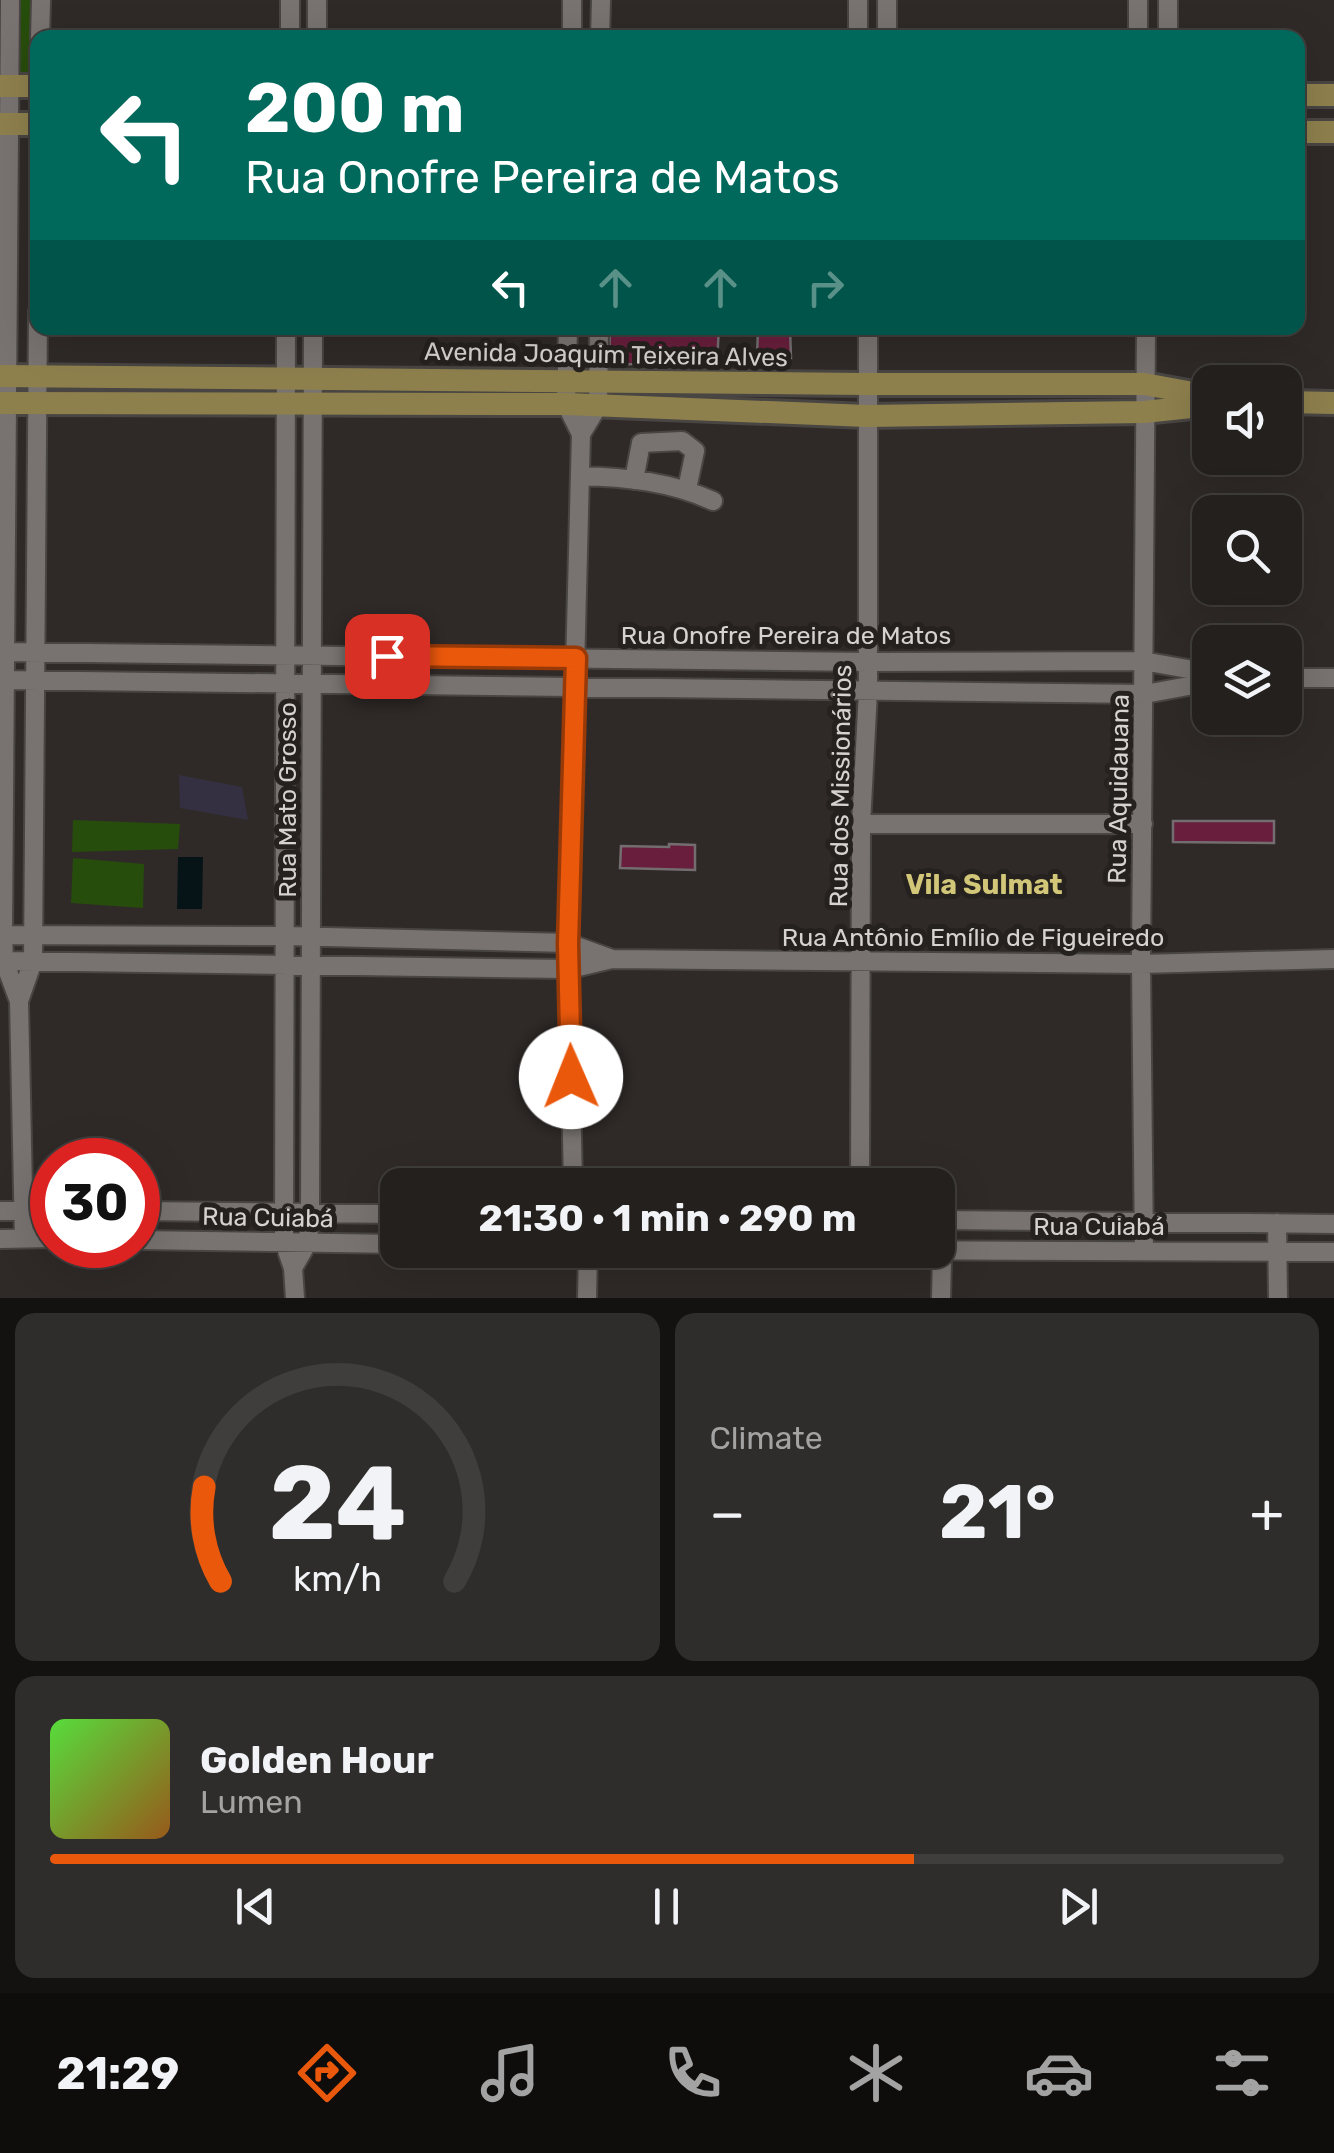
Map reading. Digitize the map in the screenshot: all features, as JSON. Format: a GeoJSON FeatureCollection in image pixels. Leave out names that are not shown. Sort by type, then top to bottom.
{"type":"FeatureCollection","features":[{"type":"Feature","properties":{"kind":"main road"},"geometry":{"type":"LineString","coordinates":[[4,86],[30,86]]}},
{"type":"Feature","properties":{"kind":"main road"},"geometry":{"type":"LineString","coordinates":[[1305,95],[1334,95]]}},
{"type":"Feature","properties":{"kind":"main road"},"geometry":{"type":"LineString","coordinates":[[4,124],[30,124]]}},
{"type":"Feature","properties":{"kind":"main road"},"geometry":{"type":"LineString","coordinates":[[1305,132],[1334,132]]}},
{"type":"Feature","properties":{"kind":"main road","name":"Avenida Joaquim Teixeira Alves"},"geometry":{"type":"LineString","coordinates":[[4,376],[312,378],[567,392],[598,406],[867,416],[1144,412],[1192,407]]}},
{"type":"Feature","properties":{"kind":"main road","name":"Avenida Joaquim Teixeira Alves"},"geometry":{"type":"LineString","coordinates":[[3,403],[312,404],[567,392],[598,380],[1144,384],[1192,393]]}},
{"type":"Feature","properties":{"kind":"main road"},"geometry":{"type":"LineString","coordinates":[[1302,402],[1334,402]]}},
{"type":"Feature","properties":{"kind":"street"},"geometry":{"type":"LineString","coordinates":[[10,0],[4,86],[2,961],[20,1002]]}},
{"type":"Feature","properties":{"kind":"street"},"geometry":{"type":"LineString","coordinates":[[40,30],[41,0]]}},
{"type":"Feature","properties":{"kind":"street"},"geometry":{"type":"LineString","coordinates":[[290,0],[290,30]]}},
{"type":"Feature","properties":{"kind":"street"},"geometry":{"type":"LineString","coordinates":[[317,0],[317,30]]}},
{"type":"Feature","properties":{"kind":"street"},"geometry":{"type":"LineString","coordinates":[[572,0],[572,30]]}},
{"type":"Feature","properties":{"kind":"street"},"geometry":{"type":"LineString","coordinates":[[600,0],[600,30]]}},
{"type":"Feature","properties":{"kind":"street"},"geometry":{"type":"LineString","coordinates":[[858,0],[858,30]]}},
{"type":"Feature","properties":{"kind":"street"},"geometry":{"type":"LineString","coordinates":[[887,0],[887,30]]}},
{"type":"Feature","properties":{"kind":"street"},"geometry":{"type":"LineString","coordinates":[[1138,0],[1138,30]]}},
{"type":"Feature","properties":{"kind":"street"},"geometry":{"type":"LineString","coordinates":[[1168,0],[1168,30]]}},
{"type":"Feature","properties":{"kind":"street"},"geometry":{"type":"LineString","coordinates":[[24,1238],[20,1002],[33,960],[38,335]]}},
{"type":"Feature","properties":{"kind":"street","name":"Rua Mato Grosso"},"geometry":{"type":"LineString","coordinates":[[286,335],[284,1242],[293,1268],[294,1298]]}},
{"type":"Feature","properties":{"kind":"street","name":"Rua Mato Grosso"},"geometry":{"type":"LineString","coordinates":[[293,1268],[308,1242],[310,1212],[313,335]]}},
{"type":"Feature","properties":{"kind":"street"},"geometry":{"type":"LineString","coordinates":[[568,335],[567,392],[581,434],[568,944],[573,1168]]}},
{"type":"Feature","properties":{"kind":"street"},"geometry":{"type":"LineString","coordinates":[[581,434],[598,406],[599,335]]}},
{"type":"Feature","properties":{"kind":"street","name":"Rua dos Missionários"},"geometry":{"type":"LineString","coordinates":[[860,1168],[861,824],[868,691],[868,335]]}},
{"type":"Feature","properties":{"kind":"street","name":"Rua Aquidauana"},"geometry":{"type":"LineString","coordinates":[[1144,1251],[1141,964],[1146,335]]}},
{"type":"Feature","properties":{"kind":"street"},"geometry":{"type":"LineString","coordinates":[[634,480],[641,443],[682,441],[696,450],[687,490]]}},
{"type":"Feature","properties":{"kind":"street"},"geometry":{"type":"LineString","coordinates":[[580,476],[634,480],[687,490],[713,501]]}},
{"type":"Feature","properties":{"kind":"street","name":"Rua Onofre Pereira de Matos"},"geometry":{"type":"LineString","coordinates":[[2,652],[868,662],[1144,660],[1192,669]]}},
{"type":"Feature","properties":{"kind":"street"},"geometry":{"type":"LineString","coordinates":[[108,652],[108,682]]}},
{"type":"Feature","properties":{"kind":"street"},"geometry":{"type":"LineString","coordinates":[[1302,678],[1334,678]]}},
{"type":"Feature","properties":{"kind":"street","name":"Rua Onofre Pereira de Matos"},"geometry":{"type":"LineString","coordinates":[[2,680],[1145,694],[1192,685]]}},
{"type":"Feature","properties":{"kind":"street"},"geometry":{"type":"LineString","coordinates":[[861,824],[1143,824]]}},
{"type":"Feature","properties":{"kind":"street","name":"Rua Antônio Emílio de Figueiredo"},"geometry":{"type":"LineString","coordinates":[[2,935],[286,936],[568,944],[612,959]]}},
{"type":"Feature","properties":{"kind":"street","name":"Rua Antônio Emílio de Figueiredo"},"geometry":{"type":"LineString","coordinates":[[2,961],[570,969],[612,959],[1141,964],[1334,959]]}},
{"type":"Feature","properties":{"kind":"street"},"geometry":{"type":"LineString","coordinates":[[0,1211],[30,1211]]}},
{"type":"Feature","properties":{"kind":"street","name":"Rua Cuiabá"},"geometry":{"type":"LineString","coordinates":[[160,1211],[380,1214]]}},
{"type":"Feature","properties":{"kind":"street","name":"Rua Cuiabá"},"geometry":{"type":"LineString","coordinates":[[955,1220],[1334,1224]]}},
{"type":"Feature","properties":{"kind":"street"},"geometry":{"type":"LineString","coordinates":[[1278,1223],[1278,1298]]}},
{"type":"Feature","properties":{"kind":"street"},"geometry":{"type":"LineString","coordinates":[[0,1239],[30,1238]]}},
{"type":"Feature","properties":{"kind":"street","name":"Rua Cuiabá"},"geometry":{"type":"LineString","coordinates":[[160,1240],[380,1244]]}},
{"type":"Feature","properties":{"kind":"street","name":"Rua Cuiabá"},"geometry":{"type":"LineString","coordinates":[[955,1250],[1334,1252]]}},
{"type":"Feature","properties":{"kind":"street"},"geometry":{"type":"LineString","coordinates":[[587,1298],[588,1268]]}},
{"type":"Feature","properties":{"kind":"street"},"geometry":{"type":"LineString","coordinates":[[942,1268],[942,1298]]}},
{"type":"Feature","properties":{"kind":"shaded area"},"geometry":{"type":"Polygon","coordinates":[[[179,775],[242,787],[248,820],[180,808],[179,775]]]}},
{"type":"Feature","properties":{"kind":"shaded area"},"geometry":{"type":"Polygon","coordinates":[[[178,857],[203,857],[202,909],[177,909],[178,857]]]}},
{"type":"Feature","properties":{"kind":"green space"},"geometry":{"type":"Polygon","coordinates":[[[16,0],[32,0],[30,79],[13,78],[16,0]]]}},
{"type":"Feature","properties":{"kind":"green space"},"geometry":{"type":"Polygon","coordinates":[[[73,820],[180,824],[178,849],[72,852],[73,820]]]}},
{"type":"Feature","properties":{"kind":"green space"},"geometry":{"type":"Polygon","coordinates":[[[73,858],[144,864],[143,908],[71,903],[73,858]]]}},
{"type":"Feature","properties":{"kind":"building"},"geometry":{"type":"Polygon","coordinates":[[[610,335],[719,335],[717,361],[609,365],[610,335]]]}},
{"type":"Feature","properties":{"kind":"building"},"geometry":{"type":"Polygon","coordinates":[[[758,335],[790,335],[791,358],[757,357],[758,335]]]}},
{"type":"Feature","properties":{"kind":"building"},"geometry":{"type":"Polygon","coordinates":[[[1173,821],[1274,821],[1274,843],[1173,842],[1173,821]]]}},
{"type":"Feature","properties":{"kind":"building"},"geometry":{"type":"Polygon","coordinates":[[[695,845],[695,870],[620,868],[621,846],[695,845]]]}},
{"type":"Feature","properties":{"kind":"district","name":"Vila Sulmat"},"geometry":{"type":"Point","coordinates":[984,884]}},
{"type":"Feature","properties":{"kind":"route"},"geometry":{"type":"LineString","coordinates":[[387,656],[576,658],[568,944],[571,1077]]}}]}
